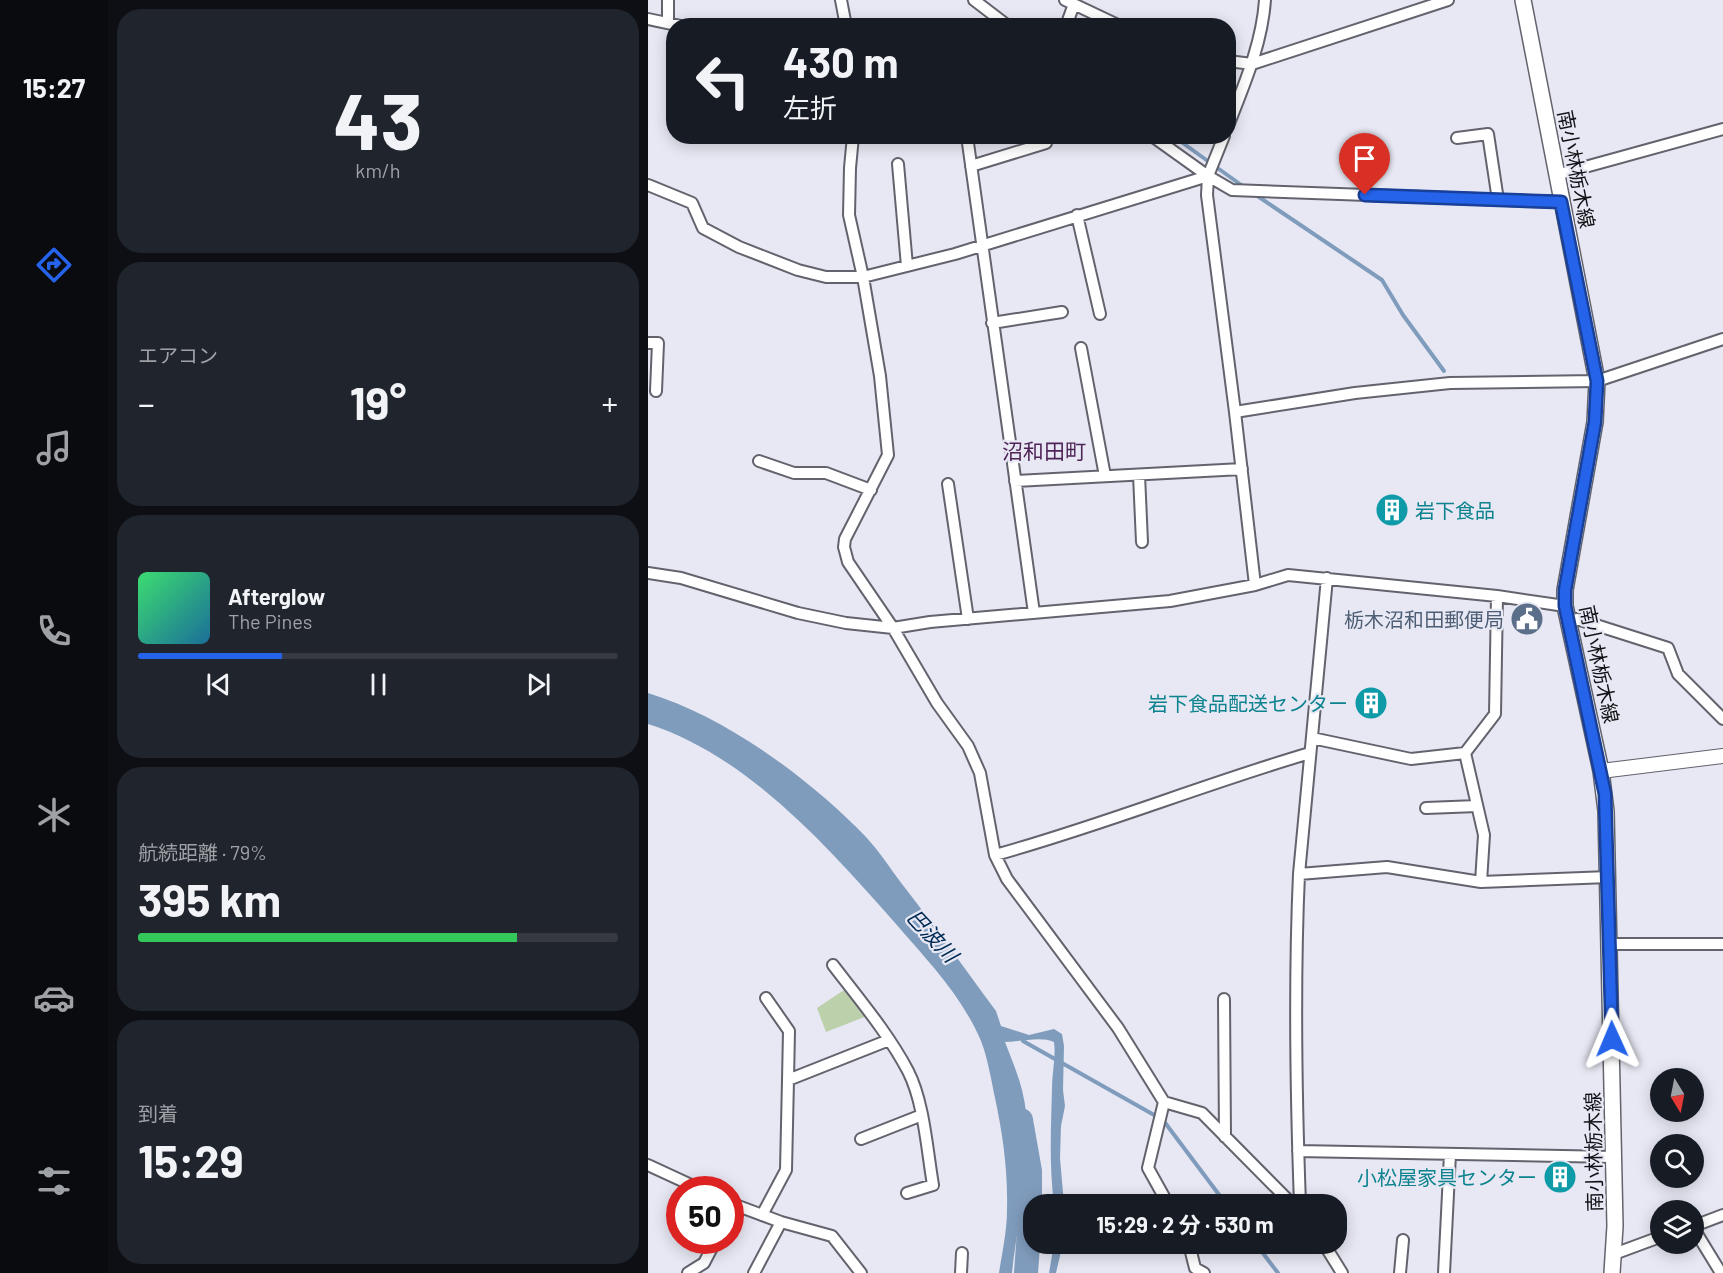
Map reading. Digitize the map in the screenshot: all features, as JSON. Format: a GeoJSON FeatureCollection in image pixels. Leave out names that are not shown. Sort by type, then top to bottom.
{"type":"FeatureCollection","features":[{"type":"Feature","properties":{"kind":"main road","name":"南小林栃木線"},"geometry":{"type":"LineString","coordinates":[[1523,0],[1597,381],[1595,422],[1565,590],[1565,606],[1605,794],[1609,877],[1614,1157],[1612,1273]]}},
{"type":"Feature","properties":{"kind":"street"},"geometry":{"type":"LineString","coordinates":[[668,0],[668,18]]}},
{"type":"Feature","properties":{"kind":"street"},"geometry":{"type":"LineString","coordinates":[[841,0],[844,18]]}},
{"type":"Feature","properties":{"kind":"street"},"geometry":{"type":"LineString","coordinates":[[974,0],[998,18]]}},
{"type":"Feature","properties":{"kind":"street"},"geometry":{"type":"LineString","coordinates":[[1236,105],[1252,64],[1263,25],[1265,0]]}},
{"type":"Feature","properties":{"kind":"street"},"geometry":{"type":"LineString","coordinates":[[1236,62],[1252,64],[1448,0]]}},
{"type":"Feature","properties":{"kind":"street"},"geometry":{"type":"LineString","coordinates":[[1067,18],[1070,2],[1103,18]]}},
{"type":"Feature","properties":{"kind":"street"},"geometry":{"type":"LineString","coordinates":[[648,19],[666,23]]}},
{"type":"Feature","properties":{"kind":"street"},"geometry":{"type":"LineString","coordinates":[[1556,175],[1723,129]]}},
{"type":"Feature","properties":{"kind":"street"},"geometry":{"type":"LineString","coordinates":[[1457,138],[1488,134],[1498,200]]}},
{"type":"Feature","properties":{"kind":"street"},"geometry":{"type":"LineString","coordinates":[[853,144],[849,215],[863,277],[880,376],[888,455],[845,539],[844,547],[848,562],[893,628],[937,703],[968,746],[980,773],[994,855],[1007,879],[1118,1028],[1164,1102],[1202,1113],[1282,1194]]}},
{"type":"Feature","properties":{"kind":"street"},"geometry":{"type":"LineString","coordinates":[[968,144],[1034,613]]}},
{"type":"Feature","properties":{"kind":"street"},"geometry":{"type":"LineString","coordinates":[[971,166],[1043,144]]}},
{"type":"Feature","properties":{"kind":"street"},"geometry":{"type":"LineString","coordinates":[[1163,144],[1232,190],[1561,202]]}},
{"type":"Feature","properties":{"kind":"street"},"geometry":{"type":"LineString","coordinates":[[1221,144],[1208,176],[1207,195],[1255,585]]}},
{"type":"Feature","properties":{"kind":"street"},"geometry":{"type":"LineString","coordinates":[[898,164],[907,266]]}},
{"type":"Feature","properties":{"kind":"street"},"geometry":{"type":"LineString","coordinates":[[648,185],[692,203],[703,228],[739,247],[826,277],[863,277],[981,245],[1208,176]]}},
{"type":"Feature","properties":{"kind":"street"},"geometry":{"type":"LineString","coordinates":[[1077,215],[1100,314]]}},
{"type":"Feature","properties":{"kind":"street"},"geometry":{"type":"LineString","coordinates":[[992,323],[1062,312]]}},
{"type":"Feature","properties":{"kind":"street"},"geometry":{"type":"LineString","coordinates":[[1235,412],[1355,393],[1450,383],[1597,381],[1723,339]]}},
{"type":"Feature","properties":{"kind":"street"},"geometry":{"type":"LineString","coordinates":[[648,343],[658,343],[656,392]]}},
{"type":"Feature","properties":{"kind":"street"},"geometry":{"type":"LineString","coordinates":[[1081,348],[1105,476]]}},
{"type":"Feature","properties":{"kind":"street"},"geometry":{"type":"LineString","coordinates":[[759,461],[794,473],[826,473],[871,490]]}},
{"type":"Feature","properties":{"kind":"street"},"geometry":{"type":"LineString","coordinates":[[1015,481],[1242,469]]}},
{"type":"Feature","properties":{"kind":"street"},"geometry":{"type":"LineString","coordinates":[[1139,475],[1142,542]]}},
{"type":"Feature","properties":{"kind":"street"},"geometry":{"type":"LineString","coordinates":[[948,484],[968,619]]}},
{"type":"Feature","properties":{"kind":"street"},"geometry":{"type":"LineString","coordinates":[[648,573],[681,578],[798,613],[846,623],[893,628],[930,622],[1170,601],[1255,585],[1288,576],[1497,596],[1565,606]]}},
{"type":"Feature","properties":{"kind":"street"},"geometry":{"type":"LineString","coordinates":[[1300,1194],[1296,1072],[1299,874],[1327,578]]}},
{"type":"Feature","properties":{"kind":"street"},"geometry":{"type":"LineString","coordinates":[[1312,738],[1411,759],[1465,753],[1495,714],[1497,596]]}},
{"type":"Feature","properties":{"kind":"street"},"geometry":{"type":"LineString","coordinates":[[1568,622],[1578,619],[1668,648],[1678,674],[1723,719]]}},
{"type":"Feature","properties":{"kind":"street"},"geometry":{"type":"LineString","coordinates":[[994,855],[1039,843],[1310,753]]}},
{"type":"Feature","properties":{"kind":"street"},"geometry":{"type":"LineString","coordinates":[[1465,753],[1484,836],[1481,882]]}},
{"type":"Feature","properties":{"kind":"street"},"geometry":{"type":"LineString","coordinates":[[1601,771],[1723,756]]}},
{"type":"Feature","properties":{"kind":"street"},"geometry":{"type":"LineString","coordinates":[[1426,808],[1477,806]]}},
{"type":"Feature","properties":{"kind":"street"},"geometry":{"type":"LineString","coordinates":[[1299,874],[1387,867],[1481,882],[1609,877]]}},
{"type":"Feature","properties":{"kind":"street"},"geometry":{"type":"LineString","coordinates":[[1610,944],[1723,944]]}},
{"type":"Feature","properties":{"kind":"street"},"geometry":{"type":"LineString","coordinates":[[833,965],[889,1040],[909,1073],[922,1115],[933,1185],[907,1193]]}},
{"type":"Feature","properties":{"kind":"street"},"geometry":{"type":"LineString","coordinates":[[762,1215],[786,1170],[789,1031],[766,998]]}},
{"type":"Feature","properties":{"kind":"street"},"geometry":{"type":"LineString","coordinates":[[1224,999],[1225,1137]]}},
{"type":"Feature","properties":{"kind":"street"},"geometry":{"type":"LineString","coordinates":[[788,1080],[889,1040]]}},
{"type":"Feature","properties":{"kind":"street"},"geometry":{"type":"LineString","coordinates":[[1162,1194],[1148,1168],[1164,1102]]}},
{"type":"Feature","properties":{"kind":"street"},"geometry":{"type":"LineString","coordinates":[[861,1138],[922,1115]]}},
{"type":"Feature","properties":{"kind":"street"},"geometry":{"type":"LineString","coordinates":[[1298,1151],[1614,1157]]}},
{"type":"Feature","properties":{"kind":"street"},"geometry":{"type":"LineString","coordinates":[[1444,1273],[1450,1154]]}},
{"type":"Feature","properties":{"kind":"street"},"geometry":{"type":"LineString","coordinates":[[648,1165],[672,1176]]}},
{"type":"Feature","properties":{"kind":"street"},"geometry":{"type":"LineString","coordinates":[[744,1208],[781,1222],[832,1236],[861,1273]]}},
{"type":"Feature","properties":{"kind":"street"},"geometry":{"type":"LineString","coordinates":[[1704,1223],[1723,1215]]}},
{"type":"Feature","properties":{"kind":"street"},"geometry":{"type":"LineString","coordinates":[[754,1273],[781,1222]]}},
{"type":"Feature","properties":{"kind":"street"},"geometry":{"type":"LineString","coordinates":[[1400,1273],[1403,1240]]}},
{"type":"Feature","properties":{"kind":"street"},"geometry":{"type":"LineString","coordinates":[[1614,1254],[1650,1241]]}},
{"type":"Feature","properties":{"kind":"street"},"geometry":{"type":"LineString","coordinates":[[1704,1244],[1721,1273]]}},
{"type":"Feature","properties":{"kind":"street"},"geometry":{"type":"LineString","coordinates":[[961,1273],[962,1253]]}},
{"type":"Feature","properties":{"kind":"street"},"geometry":{"type":"LineString","coordinates":[[688,1273],[704,1263],[710,1254]]}},
{"type":"Feature","properties":{"kind":"street"},"geometry":{"type":"LineString","coordinates":[[1192,1254],[1195,1268],[1204,1273]]}},
{"type":"Feature","properties":{"kind":"street"},"geometry":{"type":"LineString","coordinates":[[1330,1254],[1342,1273]]}},
{"type":"Feature","properties":{"kind":"green space"},"geometry":{"type":"Polygon","coordinates":[[[844,990],[867,1016],[826,1032],[817,1008],[844,990]]]}},
{"type":"Feature","properties":{"kind":"water"},"geometry":{"type":"Polygon","coordinates":[[[648,693],[707,717],[793,772],[866,837],[996,1011],[1001,1026],[1029,1035],[1054,1029],[1062,1034],[1065,1106],[1061,1126],[1060,1158],[1063,1194],[1053,1194],[1051,1175],[1054,1042],[1037,1039],[1005,1042],[1022,1090],[1028,1135],[1025,1182],[1012,1273],[999,1273],[1007,1210],[1006,1168],[1000,1126],[981,1041],[964,1009],[932,965],[870,895],[814,835],[784,807],[719,758],[684,738],[648,724],[648,693]]]}},
{"type":"Feature","properties":{"kind":"water"},"geometry":{"type":"Polygon","coordinates":[[[1052,1254],[1061,1254],[1056,1273],[1049,1273],[1052,1254]]]}},
{"type":"Feature","properties":{"kind":"waterway"},"geometry":{"type":"LineString","coordinates":[[1184,144],[1244,187]]}},
{"type":"Feature","properties":{"kind":"waterway"},"geometry":{"type":"LineString","coordinates":[[1253,193],[1382,280],[1403,315],[1444,371]]}},
{"type":"Feature","properties":{"kind":"waterway"},"geometry":{"type":"LineString","coordinates":[[1023,1041],[1163,1120],[1218,1194]]}},
{"type":"Feature","properties":{"kind":"waterway","name":"巴波川"},"geometry":{"type":"LineString","coordinates":[[1021,1120],[1030,1171],[1030,1217],[1026,1273]]}},
{"type":"Feature","properties":{"kind":"waterway"},"geometry":{"type":"LineString","coordinates":[[1264,1254],[1278,1273]]}},
{"type":"Feature","properties":{"kind":"place","name":"岩下食品"},"geometry":{"type":"Point","coordinates":[1392,510]}},
{"type":"Feature","properties":{"kind":"place","name":"栃木沼和田郵便局"},"geometry":{"type":"Point","coordinates":[1527,619]}},
{"type":"Feature","properties":{"kind":"place","name":"岩下食品配送センター"},"geometry":{"type":"Point","coordinates":[1371,703]}},
{"type":"Feature","properties":{"kind":"place","name":"小松屋家具センター"},"geometry":{"type":"Point","coordinates":[1560,1177]}},
{"type":"Feature","properties":{"kind":"district","name":"沼和田町"},"geometry":{"type":"Point","coordinates":[1044,450]}},
{"type":"Feature","properties":{"kind":"route"},"geometry":{"type":"LineString","coordinates":[[1365,195],[1561,202],[1597,381],[1595,422],[1565,590],[1565,606],[1605,794],[1612,1039]]}}]}
